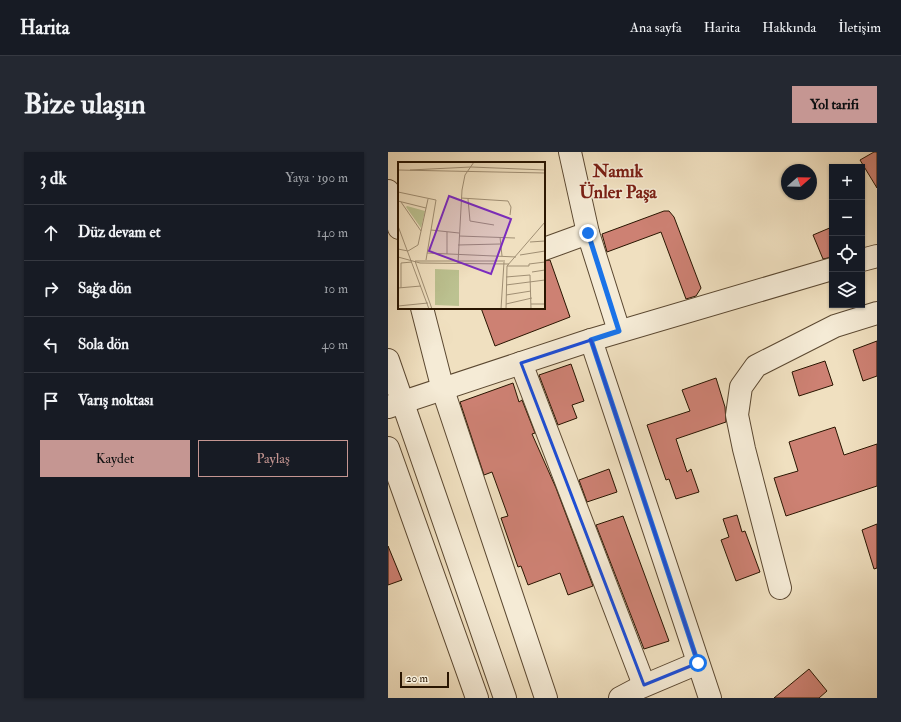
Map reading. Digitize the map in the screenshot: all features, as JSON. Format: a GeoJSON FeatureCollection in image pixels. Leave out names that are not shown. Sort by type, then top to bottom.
{"type":"FeatureCollection","features":[{"type":"Feature","properties":{"kind":"street"},"geometry":{"type":"LineString","coordinates":[[570,152],[588,233],[619,331]]}},
{"type":"Feature","properties":{"kind":"street"},"geometry":{"type":"LineString","coordinates":[[388,191],[398,225]]}},
{"type":"Feature","properties":{"kind":"street"},"geometry":{"type":"LineString","coordinates":[[545,249],[588,233]]}},
{"type":"Feature","properties":{"kind":"street"},"geometry":{"type":"LineString","coordinates":[[865,259],[877,256]]}},
{"type":"Feature","properties":{"kind":"street"},"geometry":{"type":"LineString","coordinates":[[395,404],[443,390],[619,331],[829,270]]}},
{"type":"Feature","properties":{"kind":"street"},"geometry":{"type":"LineString","coordinates":[[422,309],[443,390],[546,698]]}},
{"type":"Feature","properties":{"kind":"street"},"geometry":{"type":"LineString","coordinates":[[780,588],[744,448],[738,415],[741,387],[756,366],[835,326],[877,313]]}},
{"type":"Feature","properties":{"kind":"street"},"geometry":{"type":"LineString","coordinates":[[591,340],[710,698]]}},
{"type":"Feature","properties":{"kind":"street"},"geometry":{"type":"LineString","coordinates":[[388,360],[395,404],[505,698]]}},
{"type":"Feature","properties":{"kind":"street"},"geometry":{"type":"LineString","coordinates":[[521,363],[644,686]]}},
{"type":"Feature","properties":{"kind":"street"},"geometry":{"type":"LineString","coordinates":[[388,448],[477,698]]}},
{"type":"Feature","properties":{"kind":"street"},"geometry":{"type":"LineString","coordinates":[[620,698],[698,663]]}},
{"type":"Feature","properties":{"kind":"highlighted area"},"geometry":{"type":"Polygon","coordinates":[[[591,340],[698,663],[644,685],[521,363],[591,340]]]}},
{"type":"Feature","properties":{"kind":"building"},"geometry":{"type":"Polygon","coordinates":[[[874,152],[877,152],[877,188],[865,168],[865,164],[862,164],[860,160],[874,152]]]}},
{"type":"Feature","properties":{"kind":"building"},"geometry":{"type":"Polygon","coordinates":[[[664,211],[669,211],[674,217],[701,288],[696,296],[686,299],[661,232],[607,252],[602,234],[664,211]]]}},
{"type":"Feature","properties":{"kind":"building"},"geometry":{"type":"Polygon","coordinates":[[[829,228],[829,258],[823,259],[813,235],[829,228]]]}},
{"type":"Feature","properties":{"kind":"building"},"geometry":{"type":"Polygon","coordinates":[[[550,260],[570,317],[495,346],[481,309],[545,309],[545,261],[550,260]]]}},
{"type":"Feature","properties":{"kind":"building"},"geometry":{"type":"Polygon","coordinates":[[[877,341],[877,376],[863,381],[853,350],[877,341]]]}},
{"type":"Feature","properties":{"kind":"building"},"geometry":{"type":"Polygon","coordinates":[[[825,361],[833,385],[799,396],[792,372],[825,361]]]}},
{"type":"Feature","properties":{"kind":"building"},"geometry":{"type":"Polygon","coordinates":[[[571,364],[584,401],[572,405],[577,418],[558,425],[539,375],[571,364]]]}},
{"type":"Feature","properties":{"kind":"building"},"geometry":{"type":"Polygon","coordinates":[[[716,378],[725,407],[726,422],[676,439],[687,472],[691,469],[699,492],[676,499],[669,479],[666,480],[647,425],[690,411],[682,390],[716,378]]]}},
{"type":"Feature","properties":{"kind":"building"},"geometry":{"type":"Polygon","coordinates":[[[513,383],[519,402],[522,400],[535,433],[532,434],[556,488],[593,586],[568,595],[560,573],[528,585],[521,566],[518,567],[501,518],[508,516],[492,472],[484,475],[460,402],[513,383]]]}},
{"type":"Feature","properties":{"kind":"building"},"geometry":{"type":"Polygon","coordinates":[[[835,427],[844,455],[877,444],[877,486],[786,516],[774,478],[798,471],[789,442],[835,427]]]}},
{"type":"Feature","properties":{"kind":"building"},"geometry":{"type":"Polygon","coordinates":[[[609,469],[617,492],[587,502],[579,480],[609,469]]]}},
{"type":"Feature","properties":{"kind":"building"},"geometry":{"type":"Polygon","coordinates":[[[737,515],[742,532],[745,531],[760,572],[736,581],[721,540],[729,537],[723,519],[737,515]]]}},
{"type":"Feature","properties":{"kind":"building"},"geometry":{"type":"Polygon","coordinates":[[[623,516],[669,641],[644,649],[596,525],[623,516]]]}},
{"type":"Feature","properties":{"kind":"building"},"geometry":{"type":"Polygon","coordinates":[[[877,524],[877,568],[874,569],[862,530],[877,524]]]}},
{"type":"Feature","properties":{"kind":"building"},"geometry":{"type":"Polygon","coordinates":[[[388,546],[402,580],[388,585],[388,546]]]}},
{"type":"Feature","properties":{"kind":"building"},"geometry":{"type":"Polygon","coordinates":[[[809,669],[827,691],[819,698],[774,698],[809,669]]]}},
{"type":"Feature","properties":{"kind":"district","name":"Namık Ünler Paşa"},"geometry":{"type":"Point","coordinates":[618,181]}},
{"type":"Feature","properties":{"kind":"route"},"geometry":{"type":"LineString","coordinates":[[588,233],[619,331],[591,340],[698,663]]}}]}
